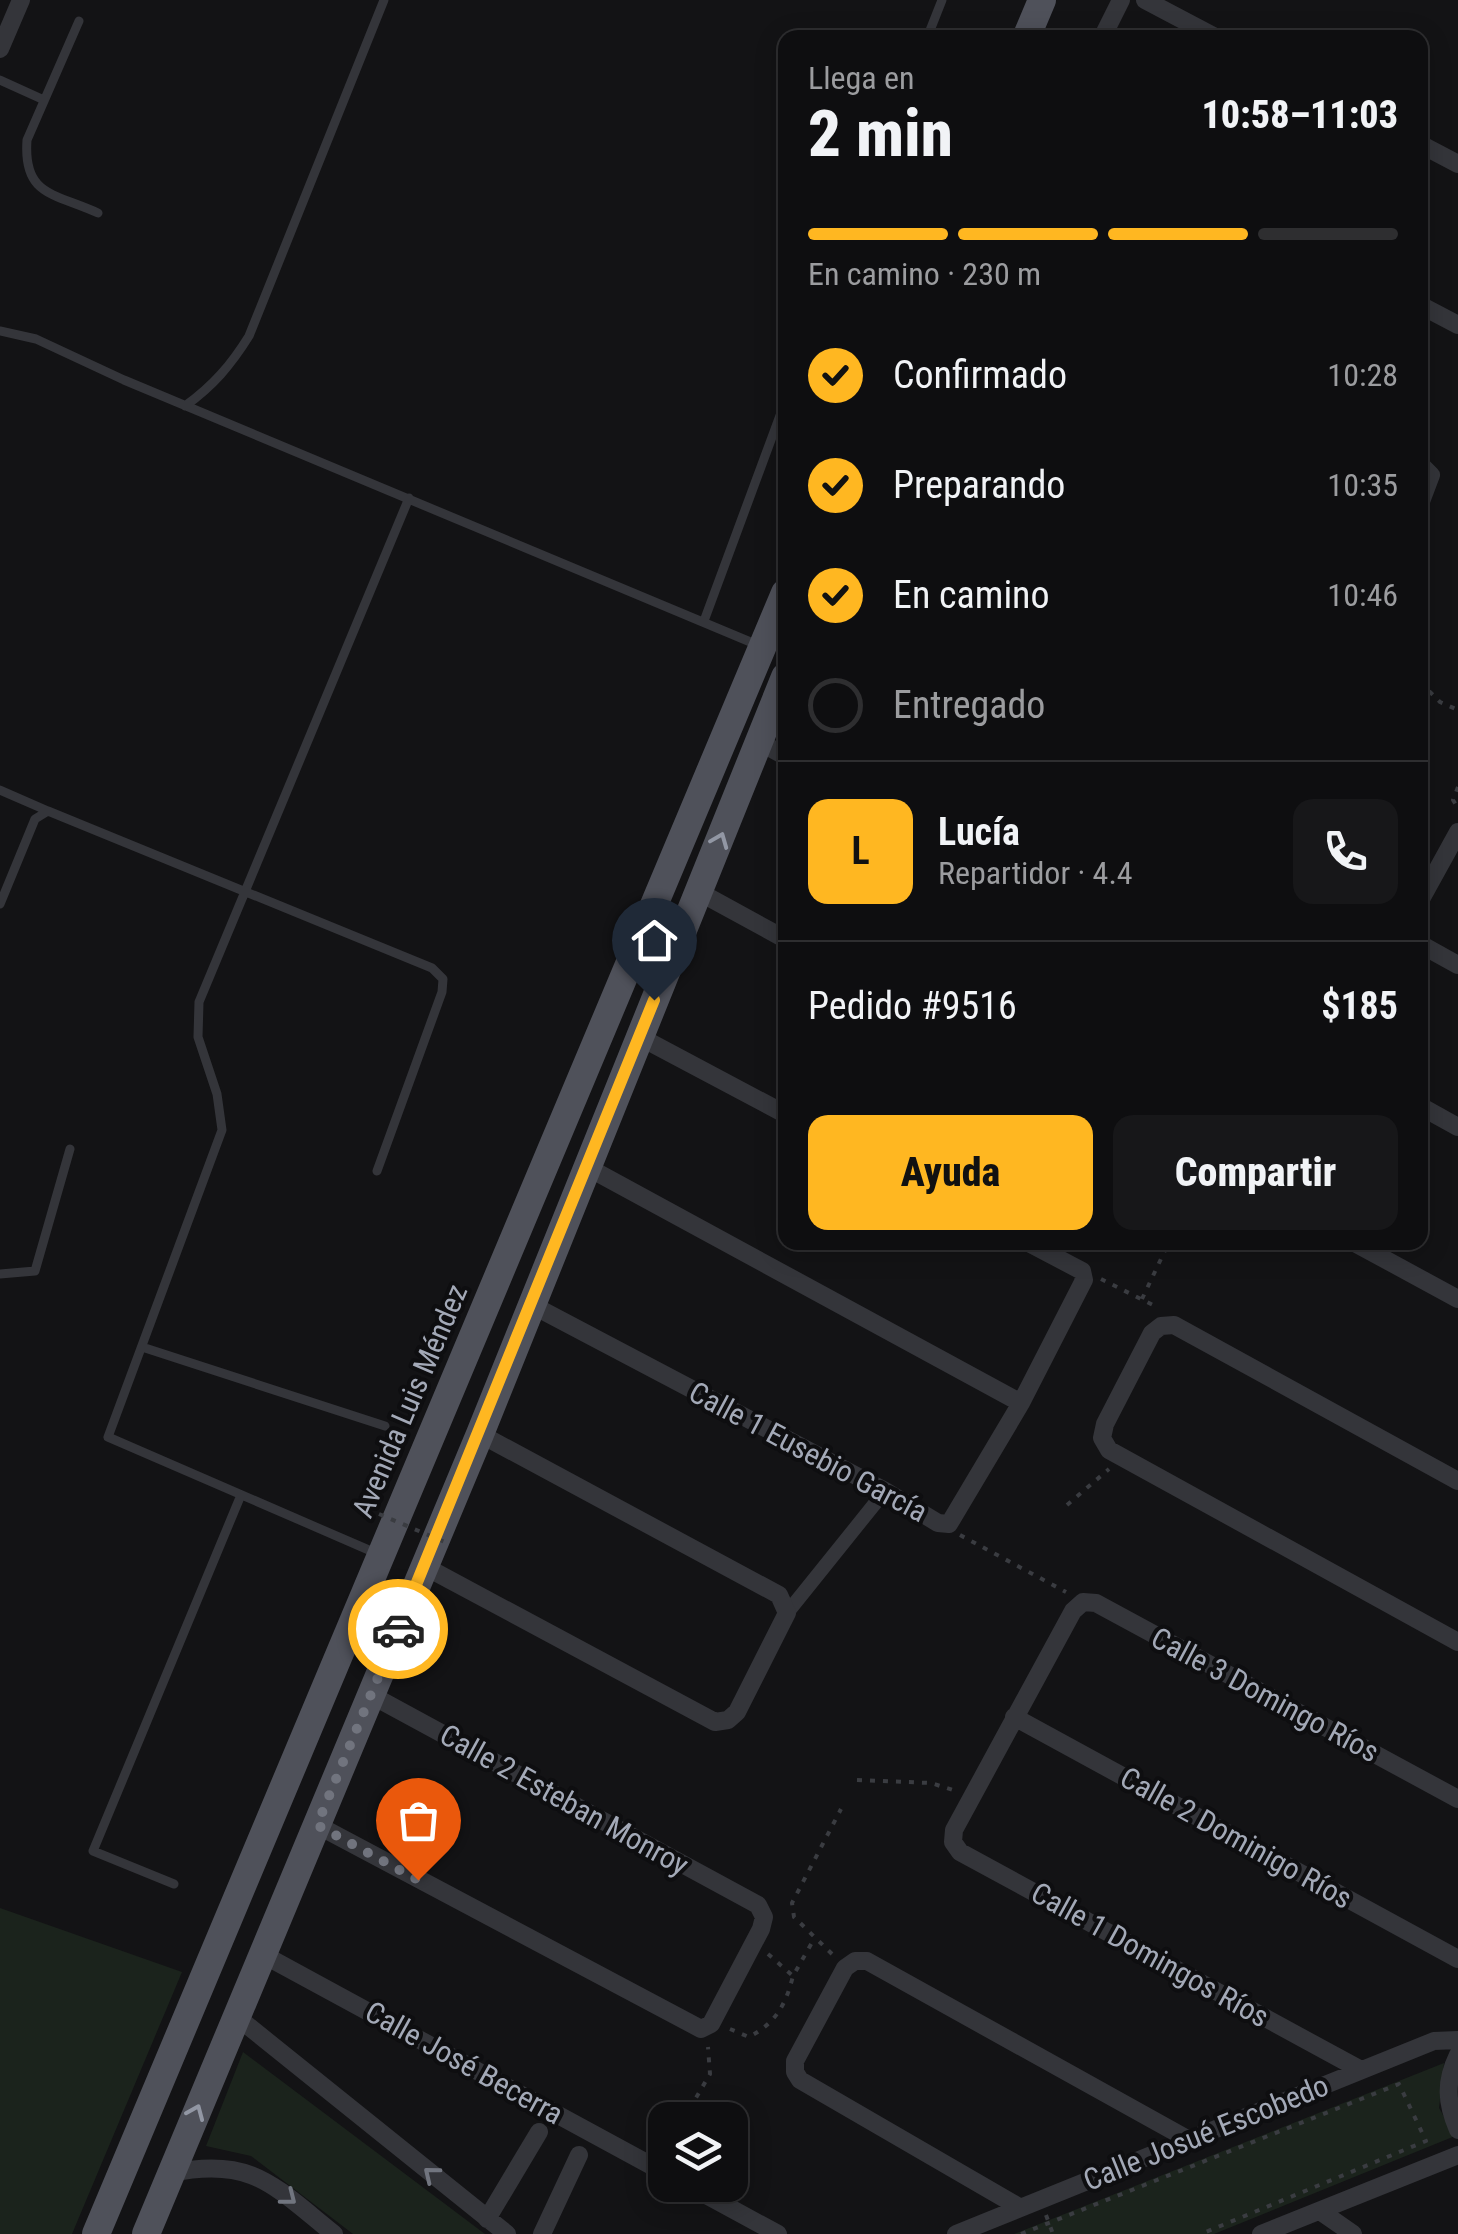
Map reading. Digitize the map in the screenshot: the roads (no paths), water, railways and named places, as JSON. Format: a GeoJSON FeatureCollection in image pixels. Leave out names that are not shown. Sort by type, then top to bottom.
{"type":"FeatureCollection","features":[{"type":"Feature","properties":{"kind":"main road"},"geometry":{"type":"LineString","coordinates":[[1029,30],[1042,0]]}},
{"type":"Feature","properties":{"kind":"main road","name":"Avenida Luis Méndez"},"geometry":{"type":"LineString","coordinates":[[96,2234],[778,610]]}},
{"type":"Feature","properties":{"kind":"main road"},"geometry":{"type":"LineString","coordinates":[[146,2234],[480,1434],[778,694]]}},
{"type":"Feature","properties":{"kind":"street"},"geometry":{"type":"LineString","coordinates":[[0,49],[22,0]]}},
{"type":"Feature","properties":{"kind":"street"},"geometry":{"type":"LineString","coordinates":[[1106,30],[1120,0]]}},
{"type":"Feature","properties":{"kind":"street"},"geometry":{"type":"LineString","coordinates":[[1145,0],[1201,30]]}},
{"type":"Feature","properties":{"kind":"street"},"geometry":{"type":"LineString","coordinates":[[1428,148],[1458,164]]}},
{"type":"Feature","properties":{"kind":"street"},"geometry":{"type":"LineString","coordinates":[[1428,309],[1458,326]]}},
{"type":"Feature","properties":{"kind":"street"},"geometry":{"type":"LineString","coordinates":[[759,742],[778,752]]}},
{"type":"Feature","properties":{"kind":"street"},"geometry":{"type":"LineString","coordinates":[[1428,886],[1458,832]]}},
{"type":"Feature","properties":{"kind":"street"},"geometry":{"type":"LineString","coordinates":[[699,892],[778,934]]}},
{"type":"Feature","properties":{"kind":"street"},"geometry":{"type":"LineString","coordinates":[[1428,948],[1458,965]]}},
{"type":"Feature","properties":{"kind":"street"},"geometry":{"type":"LineString","coordinates":[[640,1037],[778,1110]]}},
{"type":"Feature","properties":{"kind":"street"},"geometry":{"type":"LineString","coordinates":[[1428,1110],[1458,1126]]}},
{"type":"Feature","properties":{"kind":"street"},"geometry":{"type":"LineString","coordinates":[[587,1168],[1021,1403],[1084,1276],[1040,1250]]}},
{"type":"Feature","properties":{"kind":"street"},"geometry":{"type":"LineString","coordinates":[[1368,1250],[1458,1299]]}},
{"type":"Feature","properties":{"kind":"street","name":"Calle 1 Eusebio García"},"geometry":{"type":"LineString","coordinates":[[532,1304],[885,1491],[938,1523],[950,1524],[1021,1403]]}},
{"type":"Feature","properties":{"kind":"street"},"geometry":{"type":"LineString","coordinates":[[1458,1480],[1174,1324],[1161,1326],[1152,1334],[1105,1424],[1102,1438],[1116,1454],[1458,1642]]}},
{"type":"Feature","properties":{"kind":"street"},"geometry":{"type":"LineString","coordinates":[[480,1434],[779,1594],[788,1613]]}},
{"type":"Feature","properties":{"kind":"street"},"geometry":{"type":"LineString","coordinates":[[424,1566],[716,1722],[728,1720],[737,1712],[788,1613],[885,1491]]}},
{"type":"Feature","properties":{"kind":"street","name":"Calle 3 Domingo Ríos"},"geometry":{"type":"LineString","coordinates":[[1014,1717],[1078,1607],[1096,1603],[1458,1799]]}},
{"type":"Feature","properties":{"kind":"street","name":"Calle 2 Esteban Monroy"},"geometry":{"type":"LineString","coordinates":[[317,1825],[702,2024],[754,1942],[764,1916],[758,1905],[371,1695]]}},
{"type":"Feature","properties":{"kind":"street","name":"Calle 1 Domingos Ríos"},"geometry":{"type":"LineString","coordinates":[[1014,1717],[954,1830],[953,1842],[960,1852],[1361,2070]]}},
{"type":"Feature","properties":{"kind":"street","name":"Calle 2 Dominigo Ríos"},"geometry":{"type":"LineString","coordinates":[[1014,1717],[1458,1959]]}},
{"type":"Feature","properties":{"kind":"street","name":"Calle José Becerra"},"geometry":{"type":"LineString","coordinates":[[262,1954],[648,2164]]}},
{"type":"Feature","properties":{"kind":"street"},"geometry":{"type":"LineString","coordinates":[[1019,2207],[800,2080],[795,2072],[796,2061],[858,1963],[1191,2142]]}},
{"type":"Feature","properties":{"kind":"street"},"geometry":{"type":"LineString","coordinates":[[237,2016],[507,2234]]}},
{"type":"Feature","properties":{"kind":"street","name":"Calle Josué Escobedo"},"geometry":{"type":"LineString","coordinates":[[956,2234],[1191,2142],[1434,2040],[1458,2040]]}},
{"type":"Feature","properties":{"kind":"street"},"geometry":{"type":"LineString","coordinates":[[1458,2055],[1447,2091],[1448,2108],[1458,2130]]}},
{"type":"Feature","properties":{"kind":"street"},"geometry":{"type":"LineString","coordinates":[[487,2219],[540,2132]]}},
{"type":"Feature","properties":{"kind":"street"},"geometry":{"type":"LineString","coordinates":[[542,2234],[579,2155]]}},
{"type":"Feature","properties":{"kind":"street"},"geometry":{"type":"LineString","coordinates":[[1261,2234],[1458,2155]]}},
{"type":"Feature","properties":{"kind":"street"},"geometry":{"type":"LineString","coordinates":[[170,2173],[206,2165],[254,2174],[334,2234]]}},
{"type":"Feature","properties":{"kind":"street"},"geometry":{"type":"LineString","coordinates":[[719,2202],[778,2234]]}},
{"type":"Feature","properties":{"kind":"street"},"geometry":{"type":"LineString","coordinates":[[1320,2211],[1353,2234]]}},
{"type":"Feature","properties":{"kind":"lane"},"geometry":{"type":"LineString","coordinates":[[185,406],[228,369],[249,336],[384,0]]}},
{"type":"Feature","properties":{"kind":"lane"},"geometry":{"type":"LineString","coordinates":[[930,30],[942,0]]}},
{"type":"Feature","properties":{"kind":"lane"},"geometry":{"type":"LineString","coordinates":[[79,21],[26,140],[29,178],[38,186],[98,213]]}},
{"type":"Feature","properties":{"kind":"lane"},"geometry":{"type":"LineString","coordinates":[[0,80],[44,100]]}},
{"type":"Feature","properties":{"kind":"lane"},"geometry":{"type":"LineString","coordinates":[[0,331],[36,340],[762,648]]}},
{"type":"Feature","properties":{"kind":"lane"},"geometry":{"type":"LineString","coordinates":[[704,621],[778,421]]}},
{"type":"Feature","properties":{"kind":"lane"},"geometry":{"type":"LineString","coordinates":[[381,1554],[108,1437],[222,1130],[216,1094],[198,1037],[199,1002],[408,498]]}},
{"type":"Feature","properties":{"kind":"lane"},"geometry":{"type":"LineString","coordinates":[[0,790],[421,962],[443,979],[442,992],[376,1171]]}},
{"type":"Feature","properties":{"kind":"lane"},"geometry":{"type":"LineString","coordinates":[[0,904],[35,819],[48,811]]}},
{"type":"Feature","properties":{"kind":"lane"},"geometry":{"type":"LineString","coordinates":[[0,1274],[35,1271],[70,1149]]}},
{"type":"Feature","properties":{"kind":"lane"},"geometry":{"type":"LineString","coordinates":[[142,1347],[385,1426]]}},
{"type":"Feature","properties":{"kind":"lane"},"geometry":{"type":"LineString","coordinates":[[174,1884],[93,1850],[241,1495]]}}]}
